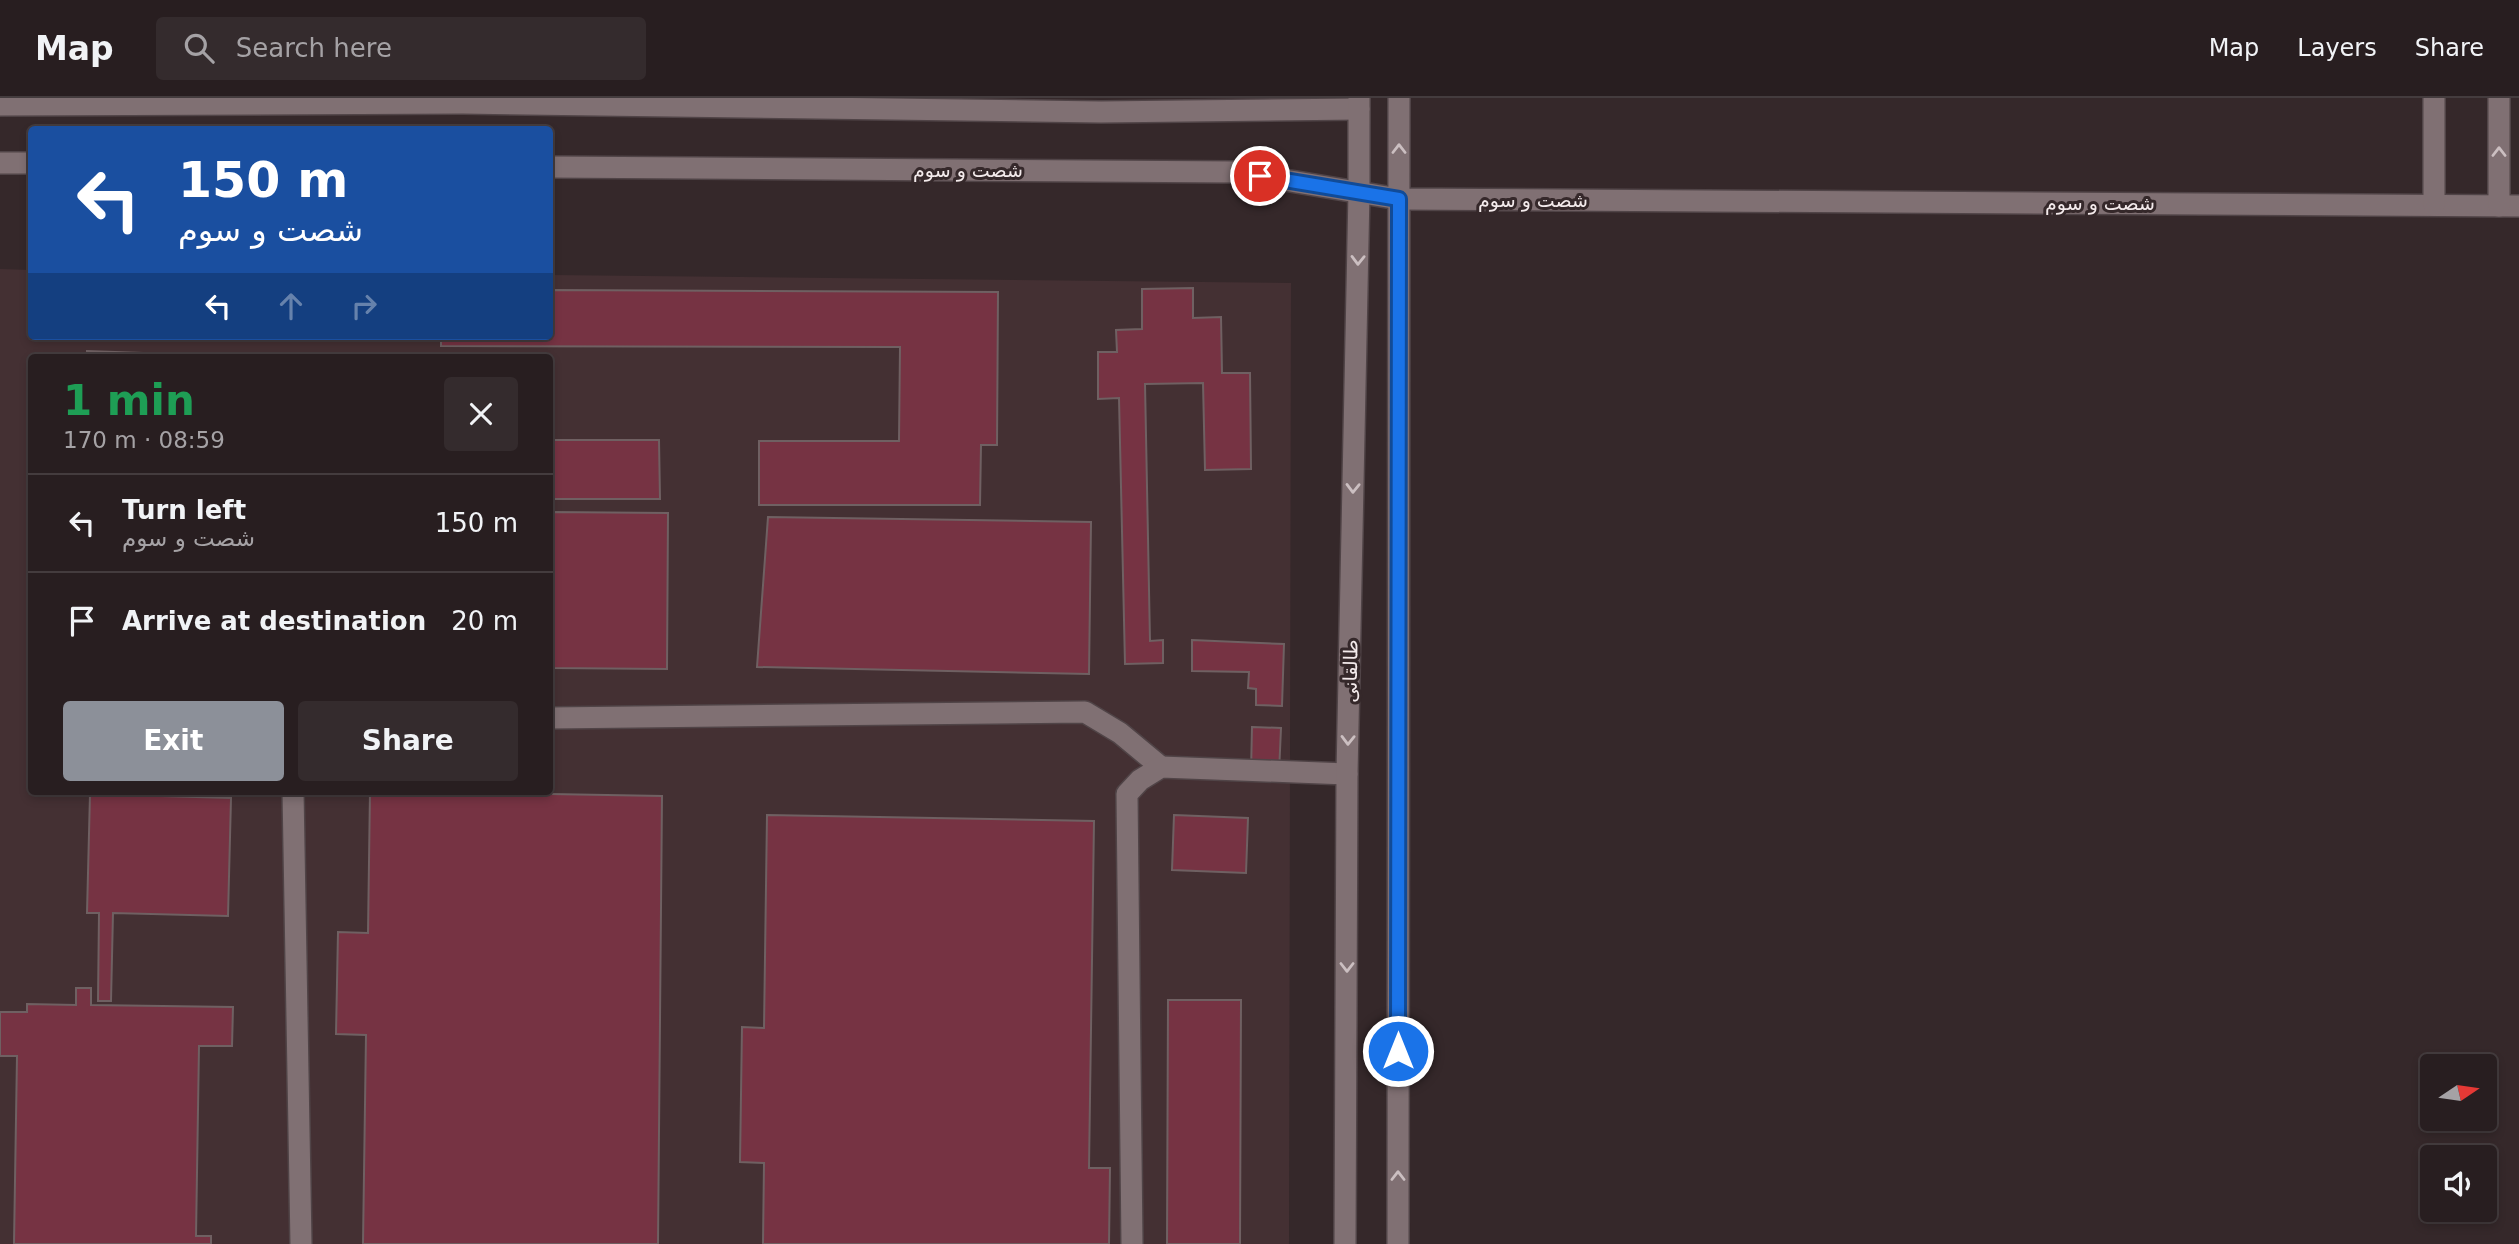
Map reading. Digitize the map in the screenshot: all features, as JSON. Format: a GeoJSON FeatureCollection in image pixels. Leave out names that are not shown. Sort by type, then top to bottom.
{"type":"FeatureCollection","features":[{"type":"Feature","properties":{"kind":"street"},"geometry":{"type":"LineString","coordinates":[[1398,1244],[1399,98]]}},
{"type":"Feature","properties":{"kind":"street"},"geometry":{"type":"LineString","coordinates":[[2434,98],[2434,205]]}},
{"type":"Feature","properties":{"kind":"street"},"geometry":{"type":"LineString","coordinates":[[2500,98],[2509,206]]}},
{"type":"Feature","properties":{"kind":"street"},"geometry":{"type":"LineString","coordinates":[[0,105],[463,103],[1101,112],[1359,103]]}},
{"type":"Feature","properties":{"kind":"street","name":"طالقانی"},"geometry":{"type":"LineString","coordinates":[[1345,1244],[1348,774],[1359,103]]}},
{"type":"Feature","properties":{"kind":"street"},"geometry":{"type":"LineString","coordinates":[[0,163],[28,163]]}},
{"type":"Feature","properties":{"kind":"street","name":"شصت و سوم"},"geometry":{"type":"LineString","coordinates":[[553,167],[1236,172],[1399,199],[2509,206]]}},
{"type":"Feature","properties":{"kind":"street"},"geometry":{"type":"LineString","coordinates":[[553,718],[1085,712],[1120,733],[1161,767]]}},
{"type":"Feature","properties":{"kind":"street"},"geometry":{"type":"LineString","coordinates":[[1132,1244],[1127,794],[1140,780],[1161,767],[1348,774]]}},
{"type":"Feature","properties":{"kind":"street"},"geometry":{"type":"LineString","coordinates":[[293,795],[301,1244]]}},
{"type":"Feature","properties":{"kind":"shaded area"},"geometry":{"type":"Polygon","coordinates":[[[0,269],[28,270],[28,340],[553,340],[553,275],[1291,283],[1289,1244],[0,1244],[0,269]]]}},
{"type":"Feature","properties":{"kind":"building"},"geometry":{"type":"Polygon","coordinates":[[[1193,288],[1193,318],[1221,317],[1222,373],[1250,373],[1251,469],[1205,470],[1203,383],[1145,384],[1150,641],[1163,640],[1163,663],[1125,664],[1119,398],[1098,399],[1098,352],[1117,352],[1116,330],[1142,329],[1142,289],[1193,288]]]}},
{"type":"Feature","properties":{"kind":"building"},"geometry":{"type":"Polygon","coordinates":[[[553,290],[998,292],[997,445],[981,445],[980,505],[759,505],[759,441],[899,441],[900,347],[441,346],[441,340],[553,340],[553,290]]]}},
{"type":"Feature","properties":{"kind":"building"},"geometry":{"type":"Polygon","coordinates":[[[87,351],[173,354],[87,354],[87,351]]]}},
{"type":"Feature","properties":{"kind":"building"},"geometry":{"type":"Polygon","coordinates":[[[553,440],[659,440],[660,499],[553,499],[553,440]]]}},
{"type":"Feature","properties":{"kind":"building"},"geometry":{"type":"Polygon","coordinates":[[[553,512],[668,513],[667,669],[553,668],[553,512]]]}},
{"type":"Feature","properties":{"kind":"building"},"geometry":{"type":"Polygon","coordinates":[[[768,517],[1091,522],[1089,674],[757,667],[768,517]]]}},
{"type":"Feature","properties":{"kind":"building"},"geometry":{"type":"Polygon","coordinates":[[[1192,640],[1284,644],[1282,706],[1256,705],[1256,689],[1248,688],[1249,672],[1192,671],[1192,640]]]}},
{"type":"Feature","properties":{"kind":"building"},"geometry":{"type":"Polygon","coordinates":[[[1252,727],[1281,728],[1279,773],[1251,772],[1252,727]]]}},
{"type":"Feature","properties":{"kind":"building"},"geometry":{"type":"Polygon","coordinates":[[[90,795],[231,798],[228,916],[113,913],[111,1001],[98,1001],[99,913],[87,913],[90,795]]]}},
{"type":"Feature","properties":{"kind":"building"},"geometry":{"type":"Polygon","coordinates":[[[370,795],[662,796],[658,1244],[363,1244],[366,1035],[336,1034],[338,932],[368,933],[370,795]]]}},
{"type":"Feature","properties":{"kind":"building"},"geometry":{"type":"Polygon","coordinates":[[[767,815],[1094,821],[1089,1168],[1110,1168],[1109,1244],[763,1244],[764,1163],[740,1162],[742,1027],[764,1028],[767,815]]]}},
{"type":"Feature","properties":{"kind":"building"},"geometry":{"type":"Polygon","coordinates":[[[1174,815],[1248,818],[1246,873],[1172,870],[1174,815]]]}},
{"type":"Feature","properties":{"kind":"building"},"geometry":{"type":"Polygon","coordinates":[[[76,988],[91,988],[91,1005],[233,1007],[232,1046],[199,1046],[196,1236],[211,1236],[211,1244],[14,1244],[17,1056],[0,1056],[0,1012],[27,1012],[27,1004],[76,1005],[76,988]]]}},
{"type":"Feature","properties":{"kind":"building"},"geometry":{"type":"Polygon","coordinates":[[[1168,1000],[1241,1000],[1240,1244],[1167,1244],[1168,1000]]]}},
{"type":"Feature","properties":{"kind":"route"},"geometry":{"type":"LineString","coordinates":[[1260,176],[1399,199],[1398,1051]]}}]}
